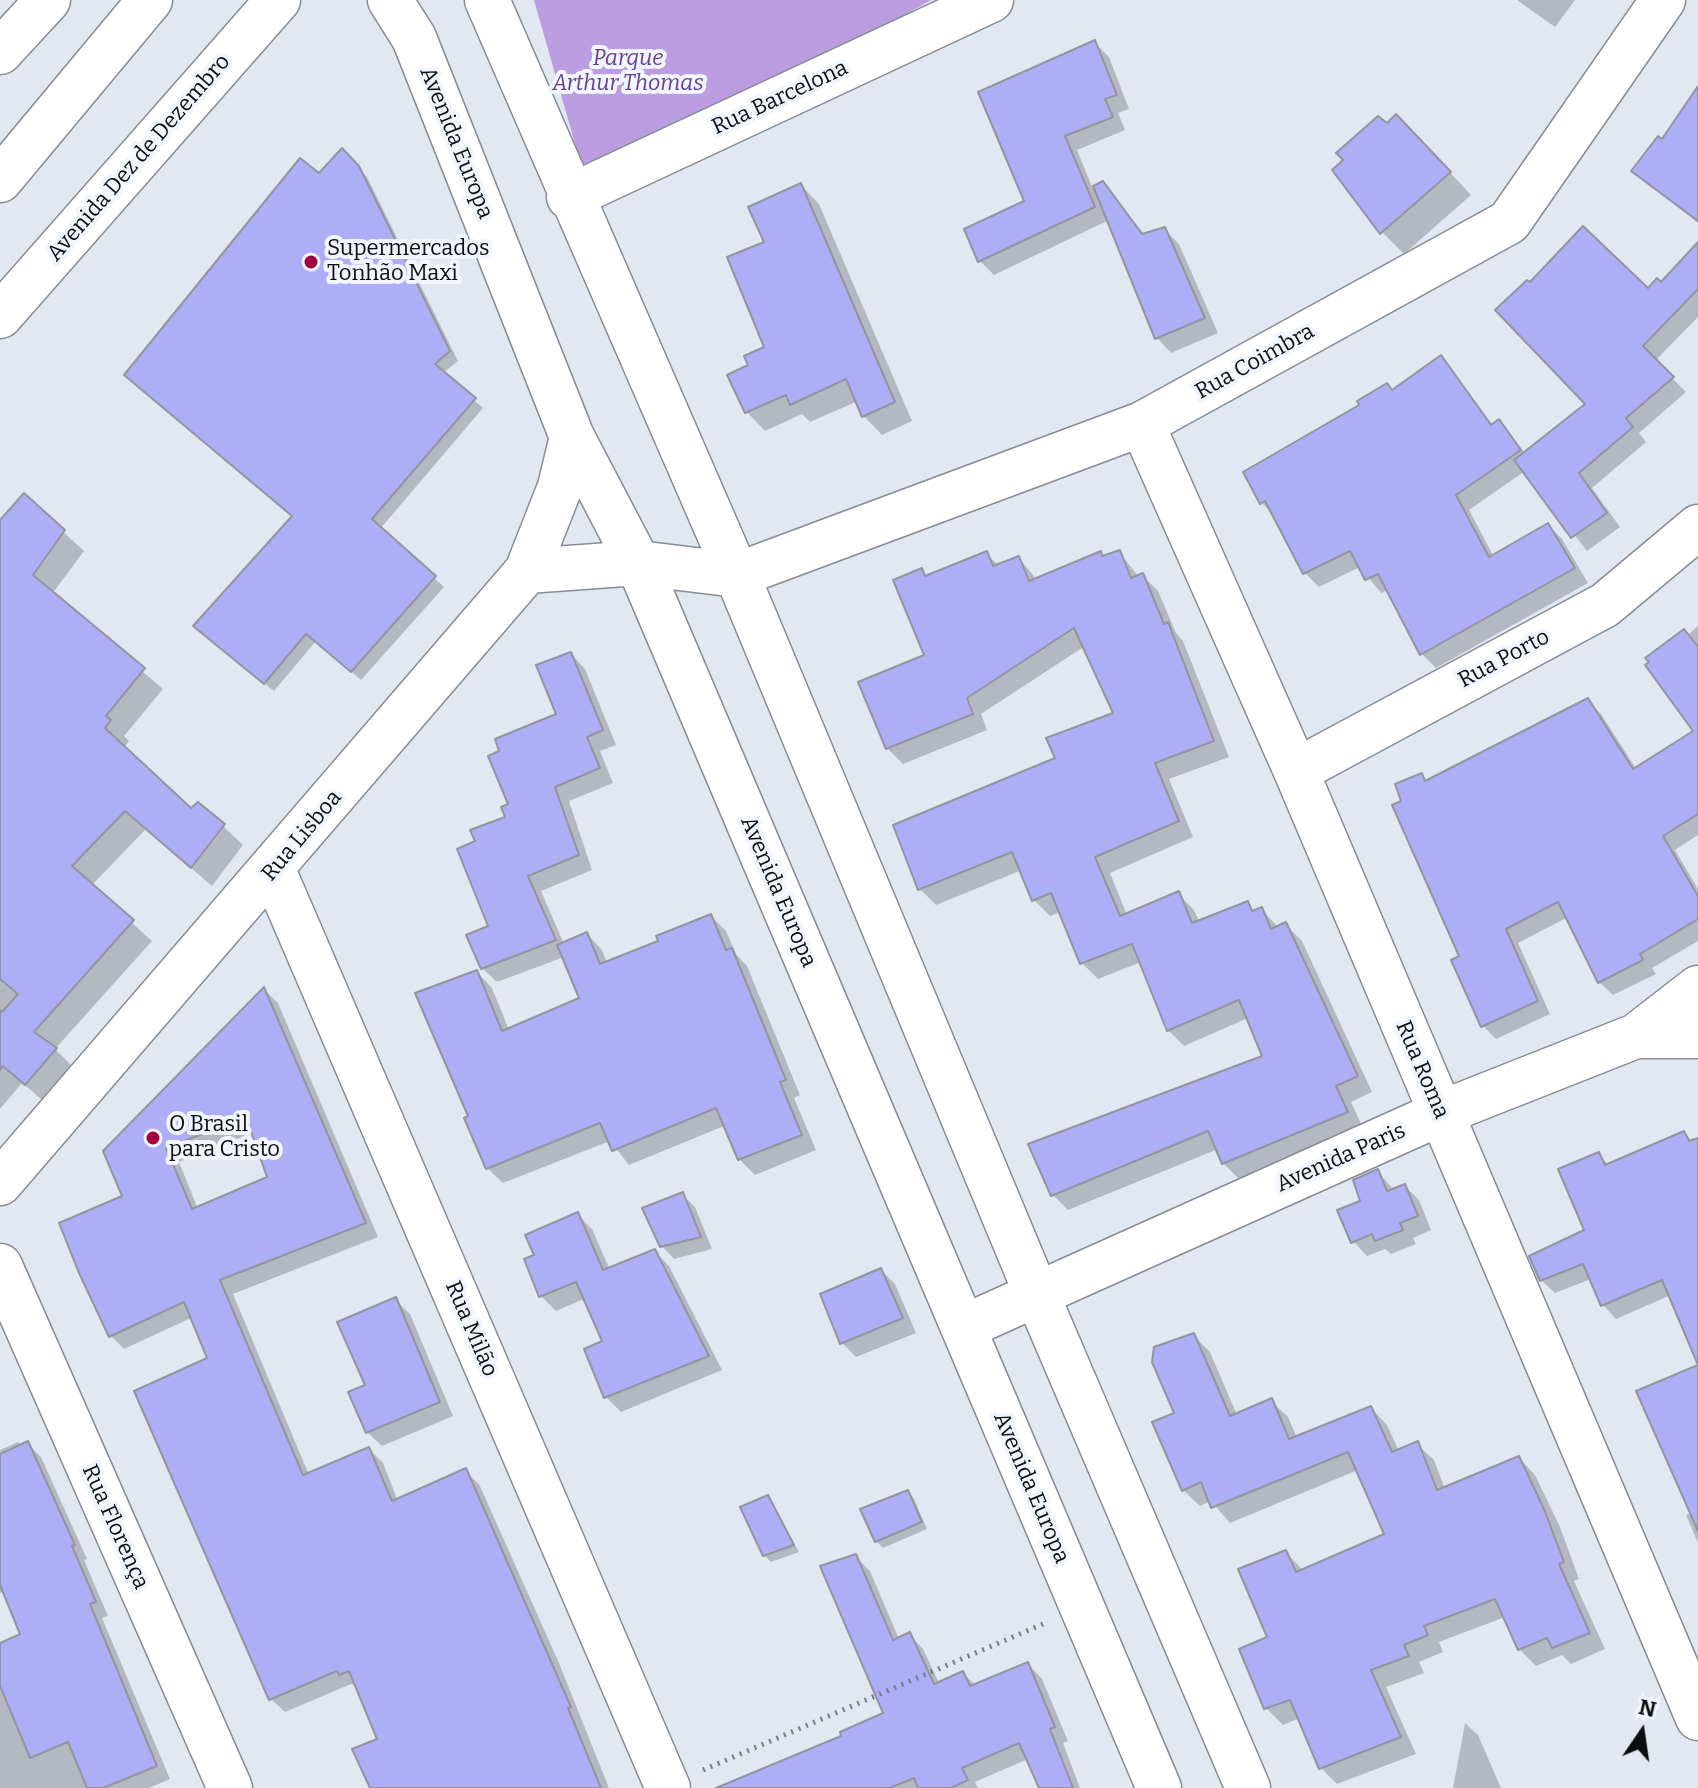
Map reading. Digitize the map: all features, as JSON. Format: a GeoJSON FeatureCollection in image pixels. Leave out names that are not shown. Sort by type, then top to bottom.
{"type":"FeatureCollection","features":[{"type":"Feature","properties":{"kind":"main road"},"geometry":{"type":"LineString","coordinates":[[0,52],[48,0]]}},
{"type":"Feature","properties":{"kind":"main road"},"geometry":{"type":"LineString","coordinates":[[0,180],[150,0]]}},
{"type":"Feature","properties":{"kind":"main road","name":"Avenida Dez de Dezembro"},"geometry":{"type":"LineString","coordinates":[[0,316],[278,0]]}},
{"type":"Feature","properties":{"kind":"main road","name":"Avenida Europa"},"geometry":{"type":"LineString","coordinates":[[390,0],[414,38],[572,437],[638,563],[1159,1788]]}},
{"type":"Feature","properties":{"kind":"main road"},"geometry":{"type":"LineString","coordinates":[[487,0],[569,197],[737,575],[1037,1295],[1248,1788]]}},
{"type":"Feature","properties":{"kind":"main road","name":"Rua Barcelona"},"geometry":{"type":"LineString","coordinates":[[569,197],[991,0]]}},
{"type":"Feature","properties":{"kind":"main road","name":"Rua Coimbra"},"geometry":{"type":"LineString","coordinates":[[737,575],[1142,424],[1509,222],[1663,0]]}},
{"type":"Feature","properties":{"kind":"main road","name":"Rua Roma"},"geometry":{"type":"LineString","coordinates":[[1142,424],[1296,771],[1698,1718]]}},
{"type":"Feature","properties":{"kind":"main road","name":"Rua Lisboa"},"geometry":{"type":"LineString","coordinates":[[0,1183],[273,870],[527,571],[560,487],[572,437]]}},
{"type":"Feature","properties":{"kind":"main road","name":"Rua Porto"},"geometry":{"type":"LineString","coordinates":[[1296,771],[1605,605],[1698,527]]}},
{"type":"Feature","properties":{"kind":"main road"},"geometry":{"type":"LineString","coordinates":[[527,571],[638,563],[737,575]]}},
{"type":"Feature","properties":{"kind":"main road","name":"Rua Milão"},"geometry":{"type":"LineString","coordinates":[[273,870],[668,1787]]}},
{"type":"Feature","properties":{"kind":"main road"},"geometry":{"type":"LineString","coordinates":[[1636,1036],[1698,988]]}},
{"type":"Feature","properties":{"kind":"main road","name":"Avenida Paris"},"geometry":{"type":"LineString","coordinates":[[964,1327],[1441,1113],[1636,1036],[1698,1036]]}},
{"type":"Feature","properties":{"kind":"main road","name":"Rua Florença"},"geometry":{"type":"LineString","coordinates":[[0,1266],[230,1788]]}},
{"type":"Feature","properties":{"kind":"path"},"geometry":{"type":"LineString","coordinates":[[668,1787],[1081,1608]]}},
{"type":"Feature","properties":{"kind":"green space","name":"Parque Arthur Thomas"},"geometry":{"type":"Polygon","coordinates":[[[534,0],[931,0],[869,35],[583,172],[534,0]]]}},
{"type":"Feature","properties":{"kind":"building"},"geometry":{"type":"Polygon","coordinates":[[[1095,40],[1117,95],[1105,99],[1113,117],[1065,136],[1095,207],[978,262],[964,229],[1024,201],[978,92],[1095,40]]]}},
{"type":"Feature","properties":{"kind":"building"},"geometry":{"type":"Polygon","coordinates":[[[1698,86],[1698,221],[1631,171],[1658,136],[1662,139],[1698,86]]]}},
{"type":"Feature","properties":{"kind":"building"},"geometry":{"type":"Polygon","coordinates":[[[1396,114],[1451,172],[1380,234],[1332,170],[1343,160],[1336,153],[1378,116],[1387,123],[1396,114]]]}},
{"type":"Feature","properties":{"kind":"building","name":"Supermercados Tonhão Maxi"},"geometry":{"type":"Polygon","coordinates":[[[342,148],[359,166],[450,351],[435,364],[476,398],[372,519],[436,576],[351,672],[306,634],[264,684],[193,626],[292,516],[124,375],[300,158],[319,173],[342,148]]]}},
{"type":"Feature","properties":{"kind":"building"},"geometry":{"type":"Polygon","coordinates":[[[1103,181],[1142,234],[1165,227],[1205,318],[1155,339],[1093,186],[1103,181]]]}},
{"type":"Feature","properties":{"kind":"building"},"geometry":{"type":"Polygon","coordinates":[[[801,183],[895,402],[862,417],[846,379],[790,405],[786,395],[745,413],[727,375],[748,365],[744,356],[764,347],[727,257],[764,242],[748,207],[801,183]]]}},
{"type":"Feature","properties":{"kind":"building"},"geometry":{"type":"Polygon","coordinates":[[[1583,226],[1648,288],[1657,278],[1661,282],[1698,242],[1698,289],[1643,346],[1674,377],[1626,418],[1633,427],[1579,473],[1607,513],[1571,538],[1514,460],[1585,404],[1495,310],[1527,280],[1530,282],[1583,226]]]}},
{"type":"Feature","properties":{"kind":"building"},"geometry":{"type":"Polygon","coordinates":[[[1441,355],[1491,425],[1499,419],[1521,450],[1456,495],[1489,557],[1548,523],[1575,568],[1420,655],[1378,574],[1365,580],[1350,551],[1303,574],[1265,501],[1260,504],[1243,472],[1359,405],[1357,401],[1387,383],[1392,390],[1441,355]]]}},
{"type":"Feature","properties":{"kind":"building"},"geometry":{"type":"Polygon","coordinates":[[[24,493],[65,530],[33,575],[145,668],[106,716],[111,720],[105,728],[191,808],[198,802],[225,824],[191,868],[125,811],[72,866],[134,920],[34,1032],[57,1048],[25,1085],[3,1066],[0,1070],[0,1010],[2,1012],[18,994],[0,979],[0,520],[24,493]]]}},
{"type":"Feature","properties":{"kind":"building"},"geometry":{"type":"Polygon","coordinates":[[[1120,550],[1131,578],[1143,573],[1164,624],[1168,622],[1214,741],[1155,763],[1179,821],[1095,857],[1120,916],[1179,891],[1192,923],[1248,901],[1252,911],[1262,907],[1271,929],[1286,922],[1358,1076],[1336,1086],[1348,1112],[1222,1164],[1208,1131],[1051,1196],[1028,1144],[1262,1056],[1239,1000],[1167,1031],[1132,944],[1080,964],[1051,893],[1032,901],[1012,852],[918,890],[893,825],[1055,758],[1046,738],[1113,713],[1074,628],[967,698],[973,714],[886,749],[858,682],[924,655],[893,580],[922,568],[925,576],[987,551],[993,566],[1019,556],[1029,581],[1101,551],[1102,556],[1120,550]]]}},
{"type":"Feature","properties":{"kind":"building"},"geometry":{"type":"Polygon","coordinates":[[[1684,629],[1698,647],[1698,814],[1663,836],[1698,896],[1698,919],[1640,954],[1643,960],[1598,983],[1558,902],[1506,929],[1538,1001],[1481,1027],[1451,960],[1459,956],[1392,805],[1401,801],[1395,784],[1422,773],[1425,781],[1588,698],[1633,769],[1693,731],[1645,665],[1649,662],[1645,658],[1684,629]]]}},
{"type":"Feature","properties":{"kind":"building"},"geometry":{"type":"Polygon","coordinates":[[[571,652],[603,730],[587,737],[600,768],[555,787],[579,855],[528,876],[556,940],[481,969],[466,935],[488,926],[457,849],[475,841],[470,830],[505,817],[501,807],[508,804],[488,756],[499,751],[495,739],[556,714],[536,665],[571,652]]]}},
{"type":"Feature","properties":{"kind":"building"},"geometry":{"type":"Polygon","coordinates":[[[711,914],[726,950],[732,948],[786,1080],[780,1082],[802,1135],[738,1160],[716,1108],[612,1151],[600,1123],[486,1169],[464,1118],[468,1116],[415,993],[477,970],[502,1031],[579,998],[557,945],[587,932],[600,964],[658,941],[656,936],[711,914]]]}},
{"type":"Feature","properties":{"kind":"building"},"geometry":{"type":"Polygon","coordinates":[[[264,987],[366,1223],[220,1280],[303,1475],[369,1447],[392,1501],[466,1468],[571,1707],[568,1708],[601,1788],[370,1788],[352,1749],[377,1739],[349,1671],[339,1675],[337,1671],[269,1700],[134,1391],[207,1358],[184,1302],[109,1337],[59,1223],[122,1196],[103,1151],[264,987]],[[246,1117],[166,1148],[192,1209],[267,1177],[246,1117]]]}},
{"type":"Feature","properties":{"kind":"building"},"geometry":{"type":"Polygon","coordinates":[[[1684,1131],[1689,1141],[1698,1138],[1698,1365],[1662,1280],[1601,1306],[1583,1264],[1540,1281],[1529,1256],[1584,1230],[1558,1169],[1599,1152],[1605,1165],[1684,1131]]]}},
{"type":"Feature","properties":{"kind":"building"},"geometry":{"type":"Polygon","coordinates":[[[1378,1169],[1387,1191],[1405,1184],[1418,1216],[1400,1223],[1403,1230],[1375,1241],[1372,1234],[1351,1243],[1337,1210],[1360,1201],[1353,1180],[1378,1169]]]}},
{"type":"Feature","properties":{"kind":"building"},"geometry":{"type":"Polygon","coordinates":[[[683,1192],[701,1237],[660,1247],[642,1208],[683,1192]]]}},
{"type":"Feature","properties":{"kind":"building"},"geometry":{"type":"Polygon","coordinates":[[[578,1212],[603,1270],[655,1249],[709,1356],[604,1398],[584,1349],[602,1341],[576,1282],[539,1297],[524,1259],[534,1255],[525,1235],[578,1212]]]}},
{"type":"Feature","properties":{"kind":"building"},"geometry":{"type":"Polygon","coordinates":[[[881,1268],[903,1318],[840,1344],[820,1294],[881,1268]]]}},
{"type":"Feature","properties":{"kind":"building"},"geometry":{"type":"Polygon","coordinates":[[[396,1297],[440,1402],[366,1433],[348,1392],[365,1385],[337,1322],[396,1297]]]}},
{"type":"Feature","properties":{"kind":"building"},"geometry":{"type":"Polygon","coordinates":[[[1194,1333],[1230,1416],[1272,1398],[1289,1439],[1371,1406],[1392,1452],[1418,1441],[1437,1490],[1519,1456],[1544,1509],[1564,1562],[1559,1564],[1590,1633],[1552,1648],[1547,1638],[1518,1650],[1495,1599],[1424,1626],[1428,1635],[1404,1645],[1409,1656],[1371,1670],[1401,1737],[1319,1769],[1290,1700],[1264,1709],[1239,1649],[1267,1637],[1238,1569],[1286,1550],[1296,1572],[1384,1534],[1348,1452],[1211,1508],[1201,1482],[1182,1491],[1152,1422],[1174,1413],[1152,1362],[1154,1347],[1194,1333]]]}},
{"type":"Feature","properties":{"kind":"building"},"geometry":{"type":"Polygon","coordinates":[[[1698,1365],[1698,1531],[1636,1391],[1698,1365]]]}},
{"type":"Feature","properties":{"kind":"building"},"geometry":{"type":"Polygon","coordinates":[[[28,1441],[75,1545],[72,1546],[96,1602],[90,1604],[157,1766],[103,1788],[87,1788],[68,1742],[30,1758],[0,1686],[0,1643],[20,1634],[0,1585],[0,1454],[28,1441]]]}},
{"type":"Feature","properties":{"kind":"building"},"geometry":{"type":"Polygon","coordinates":[[[908,1490],[922,1522],[875,1542],[860,1509],[908,1490]]]}},
{"type":"Feature","properties":{"kind":"building"},"geometry":{"type":"Polygon","coordinates":[[[768,1495],[794,1545],[763,1556],[740,1507],[768,1495]]]}},
{"type":"Feature","properties":{"kind":"building"},"geometry":{"type":"Polygon","coordinates":[[[856,1554],[893,1640],[910,1632],[934,1684],[963,1671],[970,1686],[1028,1662],[1055,1727],[1050,1729],[1073,1788],[1039,1788],[1019,1743],[962,1768],[968,1780],[951,1788],[918,1788],[914,1778],[890,1788],[716,1788],[841,1736],[840,1732],[883,1713],[820,1566],[856,1554]]]}},
{"type":"Feature","properties":{"kind":"place","name":"Supermercados Tonhão Maxi"},"geometry":{"type":"Point","coordinates":[311,262]}},
{"type":"Feature","properties":{"kind":"place","name":"O Brasil para Cristo"},"geometry":{"type":"Point","coordinates":[153,1138]}}]}
